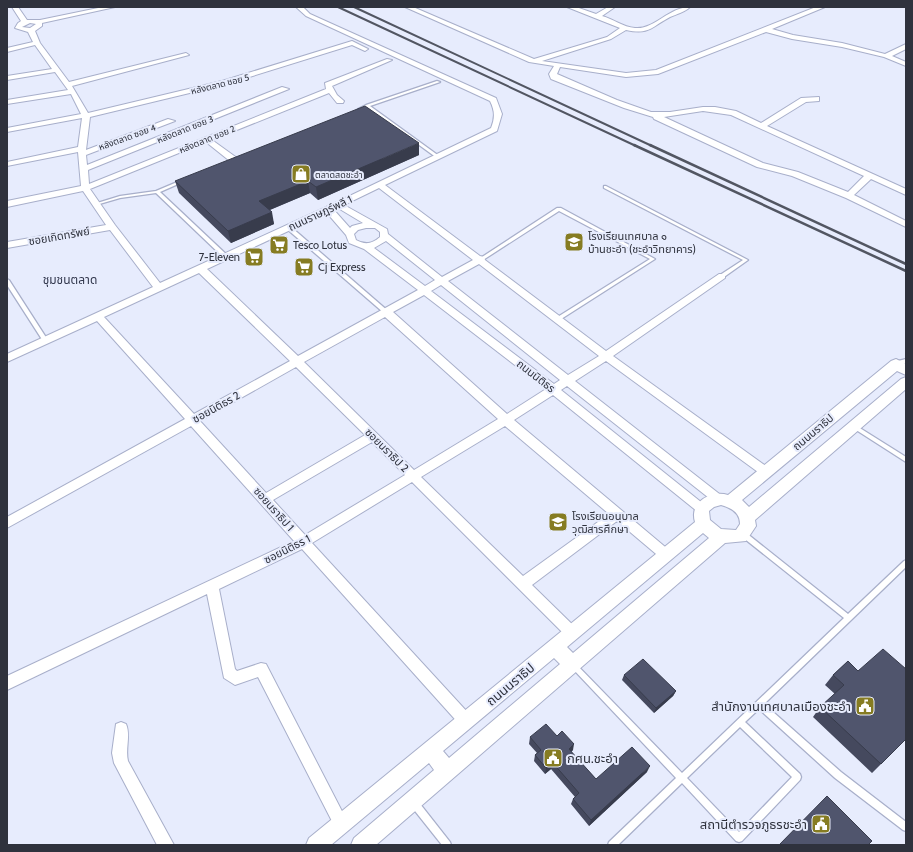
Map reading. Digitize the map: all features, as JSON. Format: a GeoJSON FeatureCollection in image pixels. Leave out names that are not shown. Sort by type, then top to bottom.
{"type":"FeatureCollection","features":[{"type":"Feature","properties":{"kind":"street"},"geometry":{"type":"LineString","coordinates":[[15,7],[25,22]]}},
{"type":"Feature","properties":{"kind":"street"},"geometry":{"type":"LineString","coordinates":[[40,22],[39,27],[31,30],[15,28],[25,22],[40,22],[112,7]]}},
{"type":"Feature","properties":{"kind":"street"},"geometry":{"type":"LineString","coordinates":[[298,7],[308,15],[495,103]]}},
{"type":"Feature","properties":{"kind":"street"},"geometry":{"type":"LineString","coordinates":[[408,7],[531,61],[626,75],[658,72],[822,7]]}},
{"type":"Feature","properties":{"kind":"street"},"geometry":{"type":"LineString","coordinates":[[570,7],[597,16],[624,28],[636,30],[647,29],[667,16],[688,7]]}},
{"type":"Feature","properties":{"kind":"street"},"geometry":{"type":"LineString","coordinates":[[597,16],[612,7]]}},
{"type":"Feature","properties":{"kind":"street"},"geometry":{"type":"LineString","coordinates":[[531,61],[558,55],[609,38],[624,28]]}},
{"type":"Feature","properties":{"kind":"street"},"geometry":{"type":"LineString","coordinates":[[31,30],[37,43],[72,92],[86,116],[82,152],[85,188],[112,227],[159,288]]}},
{"type":"Feature","properties":{"kind":"street"},"geometry":{"type":"LineString","coordinates":[[767,30],[792,37],[842,45],[886,56],[906,64]]}},
{"type":"Feature","properties":{"kind":"street"},"geometry":{"type":"LineString","coordinates":[[7,50],[37,43]]}},
{"type":"Feature","properties":{"kind":"street","name":"หลังตลาด ซอย 5"},"geometry":{"type":"LineString","coordinates":[[7,130],[86,116],[250,76],[295,64],[352,44],[389,60]]}},
{"type":"Feature","properties":{"kind":"street"},"geometry":{"type":"LineString","coordinates":[[886,56],[906,46]]}},
{"type":"Feature","properties":{"kind":"street"},"geometry":{"type":"LineString","coordinates":[[67,85],[186,55]]}},
{"type":"Feature","properties":{"kind":"street"},"geometry":{"type":"LineString","coordinates":[[340,101],[329,90],[328,85],[389,60],[438,82],[495,103]]}},
{"type":"Feature","properties":{"kind":"street"},"geometry":{"type":"LineString","coordinates":[[558,65],[552,74],[554,77],[568,81],[633,109],[653,115],[760,165],[795,174],[849,196],[906,224]]}},
{"type":"Feature","properties":{"kind":"street"},"geometry":{"type":"LineString","coordinates":[[7,78],[57,70]]}},
{"type":"Feature","properties":{"kind":"street","name":"หลังตลาด ซอย 3"},"geometry":{"type":"LineString","coordinates":[[84,169],[285,89]]}},
{"type":"Feature","properties":{"kind":"street","name":"หลังตลาด ซอย 2"},"geometry":{"type":"LineString","coordinates":[[7,204],[85,188],[329,90]]}},
{"type":"Feature","properties":{"kind":"street"},"geometry":{"type":"LineString","coordinates":[[7,102],[72,92]]}},
{"type":"Feature","properties":{"kind":"street"},"geometry":{"type":"LineString","coordinates":[[761,126],[804,100],[816,99]]}},
{"type":"Feature","properties":{"kind":"street","name":"ถนนราษฎร์พลี 1"},"geometry":{"type":"LineString","coordinates":[[7,358],[289,228],[494,130],[498,122],[495,103]]}},
{"type":"Feature","properties":{"kind":"street"},"geometry":{"type":"LineString","coordinates":[[653,115],[670,115],[703,109],[717,109],[733,113],[906,192]]}},
{"type":"Feature","properties":{"kind":"street","name":"หลังตลาด ซอย 4"},"geometry":{"type":"LineString","coordinates":[[7,164],[82,152],[171,121]]}},
{"type":"Feature","properties":{"kind":"street"},"geometry":{"type":"LineString","coordinates":[[206,139],[234,160]]}},
{"type":"Feature","properties":{"kind":"street"},"geometry":{"type":"LineString","coordinates":[[849,196],[870,175]]}},
{"type":"Feature","properties":{"kind":"street"},"geometry":{"type":"LineString","coordinates":[[380,185],[481,259],[606,356],[766,472]]}},
{"type":"Feature","properties":{"kind":"street"},"geometry":{"type":"LineString","coordinates":[[328,209],[350,234],[350,238],[355,244],[366,246],[377,244],[385,236],[384,231],[381,228],[372,225],[338,205]]}},
{"type":"Feature","properties":{"kind":"street"},"geometry":{"type":"LineString","coordinates":[[350,234],[360,226],[372,225]]}},
{"type":"Feature","properties":{"kind":"street","name":"ซอยเกิดทรัพย์"},"geometry":{"type":"LineString","coordinates":[[7,245],[112,227]]}},
{"type":"Feature","properties":{"kind":"street","name":"ถนนนิติธร"},"geometry":{"type":"LineString","coordinates":[[385,236],[567,381],[724,500]]}},
{"type":"Feature","properties":{"kind":"street","name":"ถนนนิติธร"},"geometry":{"type":"LineString","coordinates":[[366,246],[553,390],[703,516]]}},
{"type":"Feature","properties":{"kind":"street","name":"ซอยนิติธร 2"},"geometry":{"type":"LineString","coordinates":[[7,523],[481,259]]}},
{"type":"Feature","properties":{"kind":"street","name":"ซอยนราธิป 2"},"geometry":{"type":"LineString","coordinates":[[201,269],[298,362],[572,633]]}},
{"type":"Feature","properties":{"kind":"street","name":"ซอยนิติธร 1"},"geometry":{"type":"LineString","coordinates":[[7,683],[304,542],[506,420],[606,356],[722,276]]}},
{"type":"Feature","properties":{"kind":"street"},"geometry":{"type":"LineString","coordinates":[[386,312],[506,420],[666,555]]}},
{"type":"Feature","properties":{"kind":"street","name":"ซอยนราธิป 1"},"geometry":{"type":"LineString","coordinates":[[98,316],[466,721]]}},
{"type":"Feature","properties":{"kind":"street","name":"ถนนนราธิป"},"geometry":{"type":"LineString","coordinates":[[724,500],[766,472],[836,414],[903,365]]}},
{"type":"Feature","properties":{"kind":"street","name":"ถนนนราธิป"},"geometry":{"type":"LineString","coordinates":[[748,517],[906,382]]}},
{"type":"Feature","properties":{"kind":"street"},"geometry":{"type":"LineString","coordinates":[[836,414],[855,427]]}},
{"type":"Feature","properties":{"kind":"street"},"geometry":{"type":"LineString","coordinates":[[265,499],[373,436]]}},
{"type":"Feature","properties":{"kind":"street"},"geometry":{"type":"LineString","coordinates":[[724,500],[742,508],[748,517],[748,526],[743,534],[734,538],[721,537],[710,532],[703,516],[707,502],[724,500]]}},
{"type":"Feature","properties":{"kind":"street"},"geometry":{"type":"LineString","coordinates":[[523,584],[617,514]]}},
{"type":"Feature","properties":{"kind":"street","name":"ถนนนราธิป"},"geometry":{"type":"LineString","coordinates":[[316,845],[666,555],[703,516]]}},
{"type":"Feature","properties":{"kind":"street"},"geometry":{"type":"LineString","coordinates":[[361,845],[721,537]]}},
{"type":"Feature","properties":{"kind":"street"},"geometry":{"type":"LineString","coordinates":[[212,587],[229,673],[236,678],[261,669],[341,824]]}},
{"type":"Feature","properties":{"kind":"street"},"geometry":{"type":"LineString","coordinates":[[555,647],[572,664]]}},
{"type":"Feature","properties":{"kind":"street"},"geometry":{"type":"LineString","coordinates":[[121,729],[119,753],[121,763],[166,845]]}},
{"type":"Feature","properties":{"kind":"street"},"geometry":{"type":"LineString","coordinates":[[430,750],[447,771]]}},
{"type":"Feature","properties":{"kind":"lane"},"geometry":{"type":"LineString","coordinates":[[352,112],[438,82]]}},
{"type":"Feature","properties":{"kind":"lane"},"geometry":{"type":"LineString","coordinates":[[367,106],[438,157]]}},
{"type":"Feature","properties":{"kind":"lane"},"geometry":{"type":"LineString","coordinates":[[96,204],[120,197],[157,192],[185,180]]}},
{"type":"Feature","properties":{"kind":"lane"},"geometry":{"type":"LineString","coordinates":[[605,187],[746,260],[722,276]]}},
{"type":"Feature","properties":{"kind":"lane"},"geometry":{"type":"LineString","coordinates":[[157,192],[226,257]]}},
{"type":"Feature","properties":{"kind":"lane"},"geometry":{"type":"LineString","coordinates":[[481,259],[559,209],[653,259],[558,319]]}},
{"type":"Feature","properties":{"kind":"lane"},"geometry":{"type":"LineString","coordinates":[[289,228],[386,312]]}},
{"type":"Feature","properties":{"kind":"lane"},"geometry":{"type":"LineString","coordinates":[[7,281],[45,340]]}},
{"type":"Feature","properties":{"kind":"lane"},"geometry":{"type":"LineString","coordinates":[[855,427],[906,460]]}},
{"type":"Feature","properties":{"kind":"lane"},"geometry":{"type":"LineString","coordinates":[[743,534],[848,618]]}},
{"type":"Feature","properties":{"kind":"lane"},"geometry":{"type":"LineString","coordinates":[[612,845],[906,563]]}},
{"type":"Feature","properties":{"kind":"lane"},"geometry":{"type":"LineString","coordinates":[[572,664],[739,838],[797,777],[740,722]]}},
{"type":"Feature","properties":{"kind":"lane"},"geometry":{"type":"LineString","coordinates":[[760,704],[838,775],[906,827]]}},
{"type":"Feature","properties":{"kind":"lane"},"geometry":{"type":"LineString","coordinates":[[412,801],[447,845]]}},
{"type":"Feature","properties":{"kind":"building","name":"ตลาดสดชะอำ"},"geometry":{"type":"Polygon","coordinates":[[[365,106],[419,143],[316,187],[308,181],[259,201],[272,212],[228,231],[175,181],[365,106]]]}},
{"type":"Feature","properties":{"kind":"building","name":"สํานักงานเทศบาลเมืองชะอำ"},"geometry":{"type":"Polygon","coordinates":[[[883,649],[906,669],[906,739],[881,764],[820,707],[844,685],[833,675],[848,661],[858,671],[883,649]]]}},
{"type":"Feature","properties":{"kind":"building"},"geometry":{"type":"Polygon","coordinates":[[[643,659],[676,691],[656,708],[624,675],[643,659]]]}},
{"type":"Feature","properties":{"kind":"building"},"geometry":{"type":"Polygon","coordinates":[[[546,724],[557,736],[562,731],[574,744],[569,749],[596,779],[632,747],[650,766],[591,820],[573,799],[579,793],[553,763],[546,768],[535,755],[541,750],[530,737],[546,724]]]}},
{"type":"Feature","properties":{"kind":"building","name":"สถานีตำรวจภูธรชะอำ"},"geometry":{"type":"Polygon","coordinates":[[[827,796],[872,841],[868,845],[779,845],[827,796]]]}},
{"type":"Feature","properties":{"kind":"railway"},"geometry":{"type":"LineString","coordinates":[[338,7],[636,146]]}},
{"type":"Feature","properties":{"kind":"railway"},"geometry":{"type":"LineString","coordinates":[[354,7],[652,146]]}},
{"type":"Feature","properties":{"kind":"railway"},"geometry":{"type":"LineString","coordinates":[[634,145],[906,271]]}},
{"type":"Feature","properties":{"kind":"railway"},"geometry":{"type":"LineString","coordinates":[[650,145],[906,264]]}},
{"type":"Feature","properties":{"kind":"place","name":"ตลาดสดชะอำ"},"geometry":{"type":"Point","coordinates":[301,174]}},
{"type":"Feature","properties":{"kind":"place","name":"โรงเรียนเทศบาล ๑ บ้านชะอำ (ชะอำวิทยาคาร)"},"geometry":{"type":"Point","coordinates":[574,242]}},
{"type":"Feature","properties":{"kind":"place","name":"Tesco Lotus"},"geometry":{"type":"Point","coordinates":[279,245]}},
{"type":"Feature","properties":{"kind":"place","name":"7-Eleven"},"geometry":{"type":"Point","coordinates":[254,257]}},
{"type":"Feature","properties":{"kind":"place","name":"Cj Express"},"geometry":{"type":"Point","coordinates":[304,267]}},
{"type":"Feature","properties":{"kind":"place","name":"โรงเรียนอนุบาล วุฒิสารศึกษา"},"geometry":{"type":"Point","coordinates":[558,522]}},
{"type":"Feature","properties":{"kind":"place","name":"สํานักงานเทศบาลเมืองชะอำ"},"geometry":{"type":"Point","coordinates":[865,706]}},
{"type":"Feature","properties":{"kind":"place","name":"กศน.ชะอำ"},"geometry":{"type":"Point","coordinates":[553,758]}},
{"type":"Feature","properties":{"kind":"place","name":"สถานีตำรวจภูธรชะอำ"},"geometry":{"type":"Point","coordinates":[821,824]}},
{"type":"Feature","properties":{"kind":"district","name":"ชุมชนตลาด"},"geometry":{"type":"Point","coordinates":[70,279]}}]}
